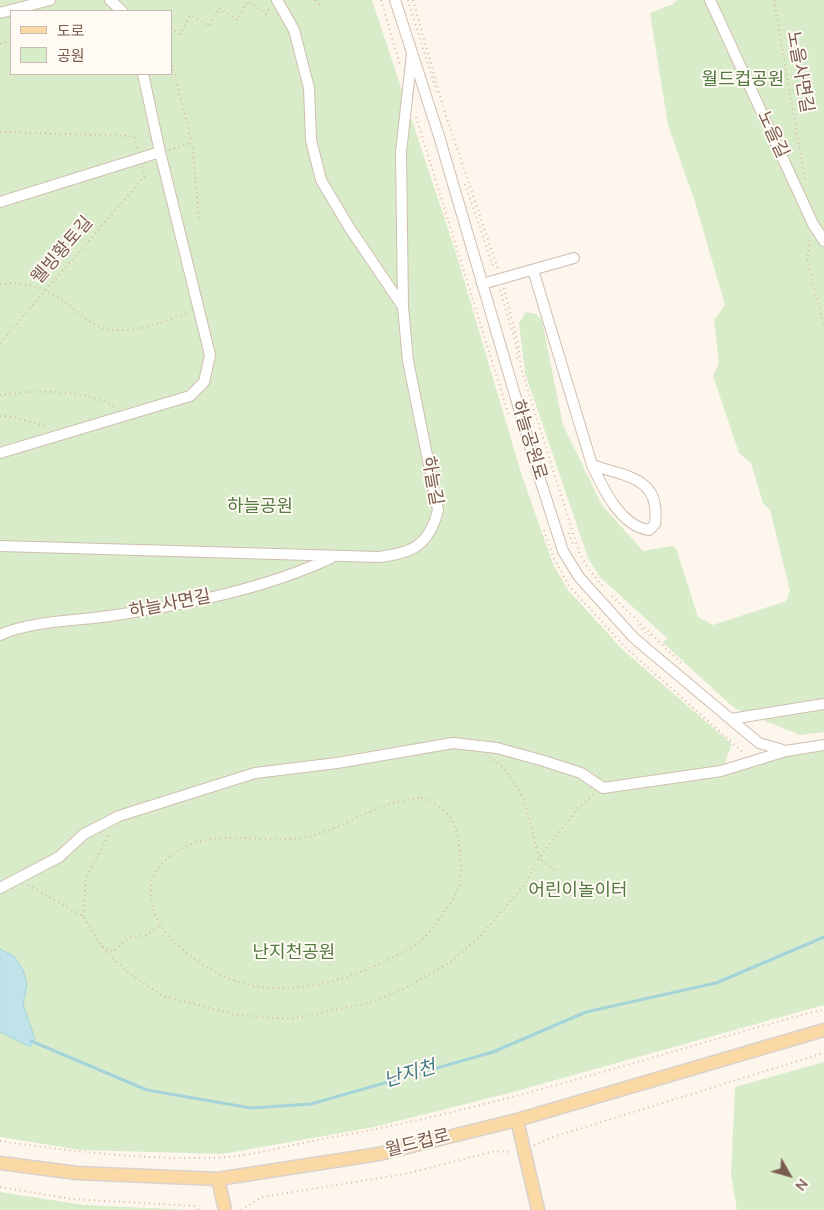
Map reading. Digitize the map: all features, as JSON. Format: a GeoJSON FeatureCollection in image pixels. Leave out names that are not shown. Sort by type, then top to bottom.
{"type":"FeatureCollection","features":[{"type":"Feature","properties":{"kind":"main road","name":"월드컵로"},"geometry":{"type":"LineString","coordinates":[[0,1162],[77,1173],[218,1180],[379,1154],[517,1120],[824,1030]]}},
{"type":"Feature","properties":{"kind":"main road"},"geometry":{"type":"LineString","coordinates":[[517,1120],[538,1210]]}},
{"type":"Feature","properties":{"kind":"main road"},"geometry":{"type":"LineString","coordinates":[[218,1180],[225,1210]]}},
{"type":"Feature","properties":{"kind":"street"},"geometry":{"type":"LineString","coordinates":[[12,10],[50,0]]}},
{"type":"Feature","properties":{"kind":"street"},"geometry":{"type":"LineString","coordinates":[[110,0],[121,10]]}},
{"type":"Feature","properties":{"kind":"street"},"geometry":{"type":"LineString","coordinates":[[277,0],[294,30],[309,88],[312,140],[321,180],[349,227],[403,307]]}},
{"type":"Feature","properties":{"kind":"street","name":"하늘공원로"},"geometry":{"type":"LineString","coordinates":[[396,0],[537,470],[567,558],[579,577],[634,638],[759,743],[786,752],[824,745]]}},
{"type":"Feature","properties":{"kind":"street","name":"노을길"},"geometry":{"type":"LineString","coordinates":[[710,0],[813,224],[824,241]]}},
{"type":"Feature","properties":{"kind":"street","name":"하늘길"},"geometry":{"type":"LineString","coordinates":[[0,546],[379,557],[402,554],[419,545],[434,527],[438,510],[408,361],[403,307],[401,152],[412,53]]}},
{"type":"Feature","properties":{"kind":"street"},"geometry":{"type":"LineString","coordinates":[[0,453],[190,396],[204,382],[210,355],[160,152],[143,75]]}},
{"type":"Feature","properties":{"kind":"street"},"geometry":{"type":"LineString","coordinates":[[0,202],[160,152]]}},
{"type":"Feature","properties":{"kind":"street"},"geometry":{"type":"LineString","coordinates":[[482,284],[574,258]]}},
{"type":"Feature","properties":{"kind":"street"},"geometry":{"type":"LineString","coordinates":[[533,270],[592,465],[606,495],[624,515],[642,529],[649,530],[655,524],[654,499],[651,490],[644,483],[592,465]]}},
{"type":"Feature","properties":{"kind":"street","name":"하늘사면길"},"geometry":{"type":"LineString","coordinates":[[0,635],[60,621],[114,616],[214,596],[295,575],[335,557]]}},
{"type":"Feature","properties":{"kind":"street"},"geometry":{"type":"LineString","coordinates":[[730,719],[824,704]]}},
{"type":"Feature","properties":{"kind":"street"},"geometry":{"type":"LineString","coordinates":[[0,888],[59,857],[84,834],[119,816],[255,774],[374,758],[453,743],[497,748],[544,760],[581,774],[603,788],[722,771],[786,752]]}},
{"type":"Feature","properties":{"kind":"path"},"geometry":{"type":"LineString","coordinates":[[172,29],[180,34],[191,15],[208,26],[219,8],[237,20],[247,0],[266,14],[273,0]]}},
{"type":"Feature","properties":{"kind":"path"},"geometry":{"type":"LineString","coordinates":[[315,0],[319,4],[321,0]]}},
{"type":"Feature","properties":{"kind":"path"},"geometry":{"type":"LineString","coordinates":[[381,0],[402,72]]}},
{"type":"Feature","properties":{"kind":"path"},"geometry":{"type":"LineString","coordinates":[[408,0],[435,82],[440,109],[497,280],[516,344],[517,367],[577,557],[585,571],[603,593]]}},
{"type":"Feature","properties":{"kind":"path","name":"노을사면길"},"geometry":{"type":"LineString","coordinates":[[774,0],[806,185]]}},
{"type":"Feature","properties":{"kind":"path"},"geometry":{"type":"LineString","coordinates":[[172,64],[192,143],[199,218]]}},
{"type":"Feature","properties":{"kind":"path"},"geometry":{"type":"LineString","coordinates":[[415,114],[509,416]]}},
{"type":"Feature","properties":{"kind":"path"},"geometry":{"type":"LineString","coordinates":[[0,132],[134,136],[139,158]]}},
{"type":"Feature","properties":{"kind":"path"},"geometry":{"type":"LineString","coordinates":[[160,152],[192,143]]}},
{"type":"Feature","properties":{"kind":"path","name":"웰빙황토길"},"geometry":{"type":"LineString","coordinates":[[0,343],[145,176]]}},
{"type":"Feature","properties":{"kind":"path"},"geometry":{"type":"LineString","coordinates":[[813,224],[807,261],[824,325]]}},
{"type":"Feature","properties":{"kind":"path"},"geometry":{"type":"LineString","coordinates":[[0,284],[21,283],[46,290],[91,323],[104,329],[133,330],[199,310]]}},
{"type":"Feature","properties":{"kind":"path"},"geometry":{"type":"LineString","coordinates":[[0,395],[32,391],[78,396],[110,404],[120,411],[121,416]]}},
{"type":"Feature","properties":{"kind":"path"},"geometry":{"type":"LineString","coordinates":[[0,416],[14,417],[52,428],[59,435]]}},
{"type":"Feature","properties":{"kind":"path"},"geometry":{"type":"LineString","coordinates":[[544,529],[553,557],[569,586],[624,647],[746,754],[762,759]]}},
{"type":"Feature","properties":{"kind":"path"},"geometry":{"type":"LineString","coordinates":[[610,600],[687,671]]}},
{"type":"Feature","properties":{"kind":"path"},"geometry":{"type":"LineString","coordinates":[[472,745],[504,769],[524,799],[539,858],[556,871]]}},
{"type":"Feature","properties":{"kind":"path"},"geometry":{"type":"LineString","coordinates":[[18,879],[83,916],[100,945],[130,976],[163,996],[236,1016],[291,1019],[372,1002],[410,986],[449,963],[478,938],[525,884],[539,858],[578,808],[603,788]]}},
{"type":"Feature","properties":{"kind":"path"},"geometry":{"type":"LineString","coordinates":[[407,799],[426,800],[445,809],[458,830],[460,881],[452,901],[437,923],[418,944],[347,978],[315,985],[284,988],[270,988],[234,980],[194,960],[160,926],[152,905],[154,873],[174,853],[197,840],[214,837],[288,840],[310,835],[407,799]]}},
{"type":"Feature","properties":{"kind":"path"},"geometry":{"type":"LineString","coordinates":[[83,916],[86,878],[119,816]]}},
{"type":"Feature","properties":{"kind":"path"},"geometry":{"type":"LineString","coordinates":[[100,945],[112,952],[129,938],[146,935],[160,926]]}},
{"type":"Feature","properties":{"kind":"path"},"geometry":{"type":"LineString","coordinates":[[0,1140],[112,1155],[209,1158],[252,1152],[382,1129],[523,1094],[824,1009]]}},
{"type":"Feature","properties":{"kind":"path"},"geometry":{"type":"LineString","coordinates":[[0,1187],[71,1199],[194,1206],[199,1210]]}},
{"type":"Feature","properties":{"kind":"green space"},"geometry":{"type":"Polygon","coordinates":[[[0,0],[372,0],[456,253],[522,476],[553,564],[568,590],[624,651],[732,744],[722,770],[824,745],[824,1005],[513,1092],[374,1127],[223,1154],[81,1150],[0,1137],[0,0]]]}},
{"type":"Feature","properties":{"kind":"green space","name":"월드컵공원"},"geometry":{"type":"Polygon","coordinates":[[[677,0],[824,0],[824,732],[800,735],[734,708],[662,642],[668,639],[600,577],[588,558],[525,373],[519,323],[526,312],[536,314],[542,320],[563,425],[602,505],[643,551],[671,546],[676,548],[698,617],[713,625],[786,601],[790,591],[770,510],[763,503],[751,463],[739,453],[713,376],[719,363],[714,320],[725,305],[695,202],[668,125],[650,13],[673,4],[677,0]]]}},
{"type":"Feature","properties":{"kind":"green space"},"geometry":{"type":"Polygon","coordinates":[[[824,1062],[824,1210],[737,1210],[731,1175],[735,1087],[824,1062]]]}},
{"type":"Feature","properties":{"kind":"green space"},"geometry":{"type":"Polygon","coordinates":[[[0,1192],[84,1205],[190,1210],[0,1210],[0,1192]]]}},
{"type":"Feature","properties":{"kind":"water"},"geometry":{"type":"Polygon","coordinates":[[[0,949],[14,956],[23,970],[27,984],[23,1004],[35,1039],[30,1047],[0,1032],[0,949]]]}},
{"type":"Feature","properties":{"kind":"waterway","name":"난지천"},"geometry":{"type":"LineString","coordinates":[[31,1041],[147,1090],[251,1108],[311,1104],[493,1052],[586,1012],[716,983],[824,937]]}},
{"type":"Feature","properties":{"kind":"park label","name":"하늘공원"},"geometry":{"type":"Point","coordinates":[260,508]}},
{"type":"Feature","properties":{"kind":"park label","name":"어린이놀이터"},"geometry":{"type":"Point","coordinates":[578,892]}},
{"type":"Feature","properties":{"kind":"park label","name":"난지천공원"},"geometry":{"type":"Point","coordinates":[294,954]}}]}
